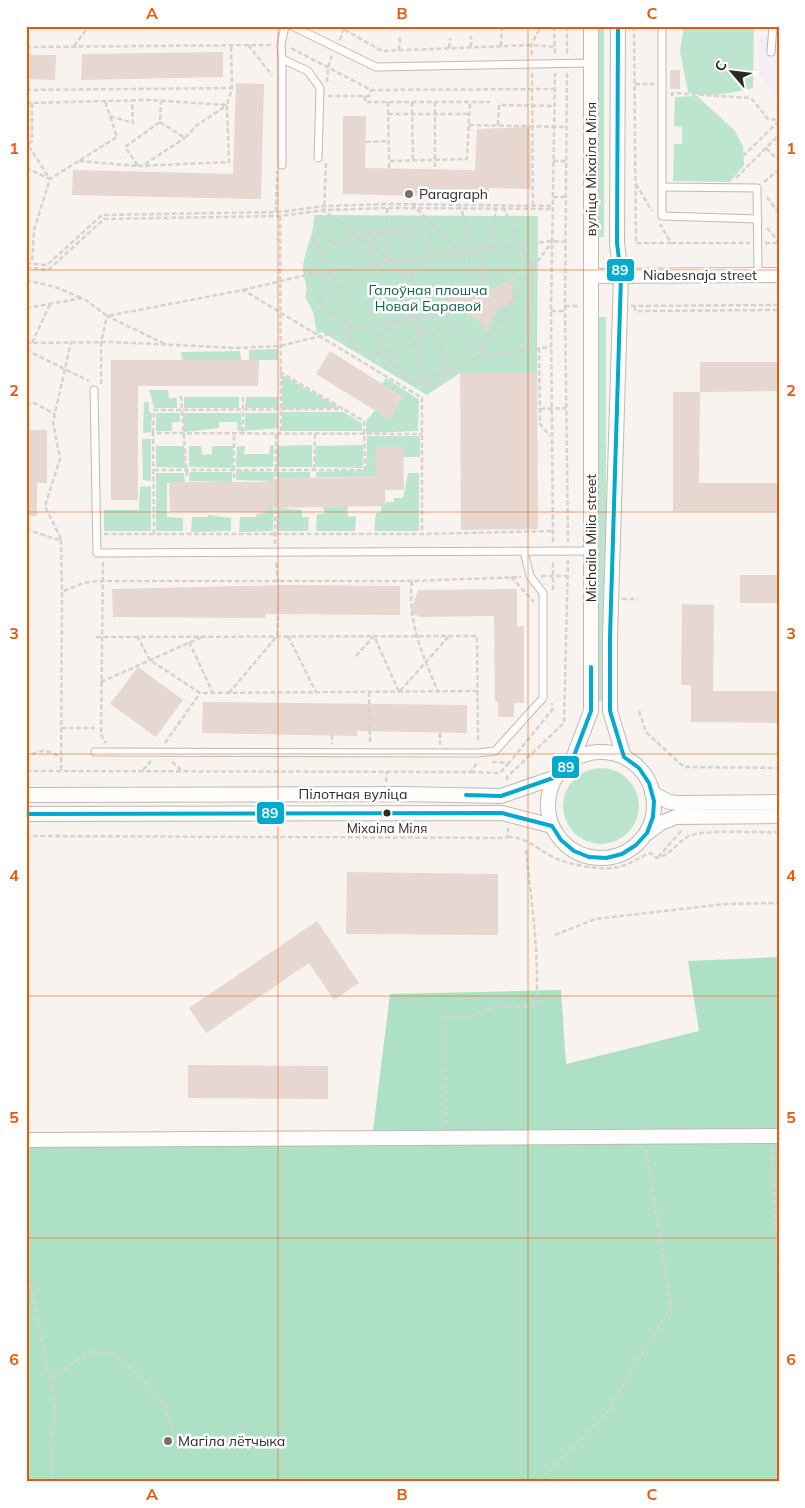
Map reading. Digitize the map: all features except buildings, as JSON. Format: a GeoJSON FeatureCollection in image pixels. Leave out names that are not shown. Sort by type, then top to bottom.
{"type":"FeatureCollection","features":[{"type":"Feature","properties":{"kind":"street","name":"вуліца Міхаіла Міля"},"geometry":{"type":"LineString","coordinates":[[591,26],[591,551]]}},
{"type":"Feature","properties":{"kind":"street","name":"Michaila Milia street"},"geometry":{"type":"LineString","coordinates":[[618,26],[617,243],[621,276],[610,711],[624,757]]}},
{"type":"Feature","properties":{"kind":"street","name":"Niabesnaja street"},"geometry":{"type":"LineString","coordinates":[[591,276],[779,275]]}},
{"type":"Feature","properties":{"kind":"street","name":"Michaila Milia street"},"geometry":{"type":"LineString","coordinates":[[572,761],[591,711],[591,551]]}},
{"type":"Feature","properties":{"kind":"street"},"geometry":{"type":"LineString","coordinates":[[647,833],[653,817],[650,783],[639,768],[624,757],[598,752],[572,761],[556,778],[549,793],[548,810],[552,826],[561,840],[574,851],[589,857],[606,858],[622,854],[636,846],[647,833],[661,823],[676,817],[779,816]]}},
{"type":"Feature","properties":{"kind":"street","name":"Пілотная вуліца"},"geometry":{"type":"LineString","coordinates":[[26,795],[400,794],[501,796],[556,778]]}},
{"type":"Feature","properties":{"kind":"street"},"geometry":{"type":"LineString","coordinates":[[652,793],[669,802],[678,803],[779,802]]}},
{"type":"Feature","properties":{"kind":"street","name":"Пілотная вуліца"},"geometry":{"type":"LineString","coordinates":[[26,814],[502,813],[552,826]]}},
{"type":"Feature","properties":{"kind":"street"},"geometry":{"type":"LineString","coordinates":[[26,1140],[775,1136]]}},
{"type":"Feature","properties":{"kind":"lane"},"geometry":{"type":"LineString","coordinates":[[282,165],[281,45],[285,26]]}},
{"type":"Feature","properties":{"kind":"lane"},"geometry":{"type":"LineString","coordinates":[[292,26],[376,67],[591,63]]}},
{"type":"Feature","properties":{"kind":"lane"},"geometry":{"type":"LineString","coordinates":[[662,26],[662,216],[758,219]]}},
{"type":"Feature","properties":{"kind":"lane"},"geometry":{"type":"LineString","coordinates":[[771,52],[773,26]]}},
{"type":"Feature","properties":{"kind":"lane"},"geometry":{"type":"LineString","coordinates":[[282,59],[308,72],[320,88],[318,158]]}},
{"type":"Feature","properties":{"kind":"lane"},"geometry":{"type":"LineString","coordinates":[[662,187],[757,188],[758,275]]}},
{"type":"Feature","properties":{"kind":"lane"},"geometry":{"type":"LineString","coordinates":[[98,391],[100,534],[97,553],[591,551]]}},
{"type":"Feature","properties":{"kind":"lane"},"geometry":{"type":"LineString","coordinates":[[95,752],[478,753],[495,751],[543,698],[542,593],[530,576],[524,552]]}},
{"type":"Feature","properties":{"kind":"path"},"geometry":{"type":"LineString","coordinates":[[74,46],[86,30],[86,26]]}},
{"type":"Feature","properties":{"kind":"path"},"geometry":{"type":"LineString","coordinates":[[338,26],[382,51],[532,45],[554,47]]}},
{"type":"Feature","properties":{"kind":"path"},"geometry":{"type":"LineString","coordinates":[[533,207],[532,45],[541,26]]}},
{"type":"Feature","properties":{"kind":"path"},"geometry":{"type":"LineString","coordinates":[[553,595],[550,312],[553,208],[554,26]]}},
{"type":"Feature","properties":{"kind":"path"},"geometry":{"type":"LineString","coordinates":[[565,710],[568,576],[565,311],[567,26]]}},
{"type":"Feature","properties":{"kind":"path"},"geometry":{"type":"LineString","coordinates":[[634,26],[636,243],[779,243]]}},
{"type":"Feature","properties":{"kind":"path"},"geometry":{"type":"LineString","coordinates":[[501,46],[502,28]]}},
{"type":"Feature","properties":{"kind":"path"},"geometry":{"type":"LineString","coordinates":[[471,36],[471,47]]}},
{"type":"Feature","properties":{"kind":"path"},"geometry":{"type":"LineString","coordinates":[[399,50],[400,37]]}},
{"type":"Feature","properties":{"kind":"path"},"geometry":{"type":"LineString","coordinates":[[449,48],[450,38]]}},
{"type":"Feature","properties":{"kind":"path"},"geometry":{"type":"LineString","coordinates":[[78,161],[138,166],[229,162],[227,105],[232,88],[231,45]]}},
{"type":"Feature","properties":{"kind":"path"},"geometry":{"type":"LineString","coordinates":[[248,45],[282,88]]}},
{"type":"Feature","properties":{"kind":"path"},"geometry":{"type":"LineString","coordinates":[[26,47],[281,45],[371,90],[554,89]]}},
{"type":"Feature","properties":{"kind":"path"},"geometry":{"type":"LineString","coordinates":[[635,84],[662,84]]}},
{"type":"Feature","properties":{"kind":"path"},"geometry":{"type":"LineString","coordinates":[[26,90],[232,88]]}},
{"type":"Feature","properties":{"kind":"path"},"geometry":{"type":"LineString","coordinates":[[327,96],[369,96],[371,90]]}},
{"type":"Feature","properties":{"kind":"path"},"geometry":{"type":"LineString","coordinates":[[672,102],[672,93],[751,98],[768,119],[779,120]]}},
{"type":"Feature","properties":{"kind":"path"},"geometry":{"type":"LineString","coordinates":[[365,96],[365,102],[490,102]]}},
{"type":"Feature","properties":{"kind":"path"},"geometry":{"type":"LineString","coordinates":[[110,116],[133,123],[132,101]]}},
{"type":"Feature","properties":{"kind":"path"},"geometry":{"type":"LineString","coordinates":[[26,103],[160,101],[227,105]]}},
{"type":"Feature","properties":{"kind":"path"},"geometry":{"type":"LineString","coordinates":[[160,101],[160,122]]}},
{"type":"Feature","properties":{"kind":"path"},"geometry":{"type":"LineString","coordinates":[[32,263],[34,230],[50,178],[117,137],[105,102]]}},
{"type":"Feature","properties":{"kind":"path"},"geometry":{"type":"LineString","coordinates":[[388,102],[389,168]]}},
{"type":"Feature","properties":{"kind":"path"},"geometry":{"type":"LineString","coordinates":[[412,102],[413,161]]}},
{"type":"Feature","properties":{"kind":"path"},"geometry":{"type":"LineString","coordinates":[[435,102],[435,167]]}},
{"type":"Feature","properties":{"kind":"path"},"geometry":{"type":"LineString","coordinates":[[389,161],[467,160],[470,102]]}},
{"type":"Feature","properties":{"kind":"path"},"geometry":{"type":"LineString","coordinates":[[32,103],[32,141],[28,144],[50,178]]}},
{"type":"Feature","properties":{"kind":"path"},"geometry":{"type":"LineString","coordinates":[[144,165],[185,138],[196,125],[227,105]]}},
{"type":"Feature","properties":{"kind":"path"},"geometry":{"type":"LineString","coordinates":[[498,125],[499,105],[554,106]]}},
{"type":"Feature","properties":{"kind":"path"},"geometry":{"type":"LineString","coordinates":[[388,114],[469,114]]}},
{"type":"Feature","properties":{"kind":"path"},"geometry":{"type":"LineString","coordinates":[[744,156],[779,120]]}},
{"type":"Feature","properties":{"kind":"path"},"geometry":{"type":"LineString","coordinates":[[160,122],[185,138]]}},
{"type":"Feature","properties":{"kind":"path"},"geometry":{"type":"LineString","coordinates":[[138,166],[125,147],[160,122]]}},
{"type":"Feature","properties":{"kind":"path"},"geometry":{"type":"LineString","coordinates":[[469,125],[566,127]]}},
{"type":"Feature","properties":{"kind":"path"},"geometry":{"type":"LineString","coordinates":[[731,183],[779,135]]}},
{"type":"Feature","properties":{"kind":"path"},"geometry":{"type":"LineString","coordinates":[[366,142],[389,141]]}},
{"type":"Feature","properties":{"kind":"path"},"geometry":{"type":"LineString","coordinates":[[772,142],[779,142]]}},
{"type":"Feature","properties":{"kind":"path"},"geometry":{"type":"LineString","coordinates":[[766,147],[779,161]]}},
{"type":"Feature","properties":{"kind":"path"},"geometry":{"type":"LineString","coordinates":[[553,161],[566,161]]}},
{"type":"Feature","properties":{"kind":"path"},"geometry":{"type":"LineString","coordinates":[[26,168],[50,178]]}},
{"type":"Feature","properties":{"kind":"path"},"geometry":{"type":"LineString","coordinates":[[761,185],[779,169]]}},
{"type":"Feature","properties":{"kind":"path"},"geometry":{"type":"LineString","coordinates":[[636,184],[671,243]]}},
{"type":"Feature","properties":{"kind":"path"},"geometry":{"type":"LineString","coordinates":[[765,194],[779,214]]}},
{"type":"Feature","properties":{"kind":"path"},"geometry":{"type":"LineString","coordinates":[[553,197],[566,197]]}},
{"type":"Feature","properties":{"kind":"path"},"geometry":{"type":"LineString","coordinates":[[26,266],[48,270],[104,219],[280,214],[412,204],[497,206],[504,208],[533,207]]}},
{"type":"Feature","properties":{"kind":"path"},"geometry":{"type":"LineString","coordinates":[[412,204],[461,253]]}},
{"type":"Feature","properties":{"kind":"path"},"geometry":{"type":"LineString","coordinates":[[502,204],[532,269],[528,349]]}},
{"type":"Feature","properties":{"kind":"path"},"geometry":{"type":"LineString","coordinates":[[497,206],[502,204],[553,208]]}},
{"type":"Feature","properties":{"kind":"path"},"geometry":{"type":"LineString","coordinates":[[387,206],[416,208],[459,206]]}},
{"type":"Feature","properties":{"kind":"path"},"geometry":{"type":"LineString","coordinates":[[387,206],[388,259]]}},
{"type":"Feature","properties":{"kind":"path"},"geometry":{"type":"LineString","coordinates":[[459,206],[476,250]]}},
{"type":"Feature","properties":{"kind":"path"},"geometry":{"type":"LineString","coordinates":[[469,252],[469,269],[479,289],[482,290],[486,286],[482,262],[490,249],[497,206]]}},
{"type":"Feature","properties":{"kind":"path"},"geometry":{"type":"LineString","coordinates":[[324,211],[358,239],[394,263],[484,355]]}},
{"type":"Feature","properties":{"kind":"path"},"geometry":{"type":"LineString","coordinates":[[26,263],[47,266],[102,215],[280,214]]}},
{"type":"Feature","properties":{"kind":"path"},"geometry":{"type":"LineString","coordinates":[[280,214],[281,433]]}},
{"type":"Feature","properties":{"kind":"path"},"geometry":{"type":"LineString","coordinates":[[417,223],[428,228],[432,237],[429,246],[419,259],[406,284],[412,318],[402,327],[383,332],[378,338],[382,347],[389,351],[403,351],[414,346],[424,333],[433,333],[439,339],[446,372],[446,380],[441,384],[427,386],[412,381],[402,376],[390,360],[381,354],[360,353],[352,346],[350,329],[345,319],[323,308],[319,300],[320,294],[324,292],[330,295],[337,293],[339,288],[313,239],[316,234],[321,234],[338,246],[417,223]]}},
{"type":"Feature","properties":{"kind":"path"},"geometry":{"type":"LineString","coordinates":[[381,232],[370,246],[371,257],[377,266],[387,270],[399,268],[407,261],[409,255],[408,242],[400,233],[388,230]]}},
{"type":"Feature","properties":{"kind":"path"},"geometry":{"type":"LineString","coordinates":[[107,316],[331,272],[476,250],[552,241],[565,242]]}},
{"type":"Feature","properties":{"kind":"path"},"geometry":{"type":"LineString","coordinates":[[481,350],[552,241]]}},
{"type":"Feature","properties":{"kind":"path"},"geometry":{"type":"LineString","coordinates":[[26,280],[55,287],[83,298],[107,316],[167,344]]}},
{"type":"Feature","properties":{"kind":"path"},"geometry":{"type":"LineString","coordinates":[[243,290],[422,398],[422,534]]}},
{"type":"Feature","properties":{"kind":"path"},"geometry":{"type":"LineString","coordinates":[[26,308],[83,298]]}},
{"type":"Feature","properties":{"kind":"path"},"geometry":{"type":"LineString","coordinates":[[32,343],[50,304]]}},
{"type":"Feature","properties":{"kind":"path"},"geometry":{"type":"LineString","coordinates":[[779,305],[636,306],[635,311],[779,310]]}},
{"type":"Feature","properties":{"kind":"path"},"geometry":{"type":"LineString","coordinates":[[550,312],[565,311]]}},
{"type":"Feature","properties":{"kind":"path"},"geometry":{"type":"LineString","coordinates":[[26,343],[167,344],[236,348],[280,346],[350,329],[444,312]]}},
{"type":"Feature","properties":{"kind":"path"},"geometry":{"type":"LineString","coordinates":[[98,391],[101,343],[107,316]]}},
{"type":"Feature","properties":{"kind":"path"},"geometry":{"type":"LineString","coordinates":[[418,317],[418,380]]}},
{"type":"Feature","properties":{"kind":"path"},"geometry":{"type":"LineString","coordinates":[[61,771],[61,539],[45,506],[60,459],[54,426],[55,414],[71,342]]}},
{"type":"Feature","properties":{"kind":"path"},"geometry":{"type":"LineString","coordinates":[[412,381],[446,372],[484,355],[551,347]]}},
{"type":"Feature","properties":{"kind":"path"},"geometry":{"type":"LineString","coordinates":[[539,348],[540,424],[551,437]]}},
{"type":"Feature","properties":{"kind":"path"},"geometry":{"type":"LineString","coordinates":[[26,350],[89,381]]}},
{"type":"Feature","properties":{"kind":"path"},"geometry":{"type":"LineString","coordinates":[[154,470],[276,468],[365,470],[364,421],[280,372]]}},
{"type":"Feature","properties":{"kind":"path"},"geometry":{"type":"LineString","coordinates":[[181,396],[187,478]]}},
{"type":"Feature","properties":{"kind":"path"},"geometry":{"type":"LineString","coordinates":[[243,397],[243,433]]}},
{"type":"Feature","properties":{"kind":"path"},"geometry":{"type":"LineString","coordinates":[[26,406],[34,403],[55,414]]}},
{"type":"Feature","properties":{"kind":"path"},"geometry":{"type":"LineString","coordinates":[[540,408],[566,408]]}},
{"type":"Feature","properties":{"kind":"path"},"geometry":{"type":"LineString","coordinates":[[154,534],[154,410],[281,411],[344,409]]}},
{"type":"Feature","properties":{"kind":"path"},"geometry":{"type":"LineString","coordinates":[[153,433],[422,434]]}},
{"type":"Feature","properties":{"kind":"path"},"geometry":{"type":"LineString","coordinates":[[234,433],[234,478]]}},
{"type":"Feature","properties":{"kind":"path"},"geometry":{"type":"LineString","coordinates":[[228,693],[278,636],[279,592],[274,534],[276,433]]}},
{"type":"Feature","properties":{"kind":"path"},"geometry":{"type":"LineString","coordinates":[[314,469],[315,433]]}},
{"type":"Feature","properties":{"kind":"path"},"geometry":{"type":"LineString","coordinates":[[103,525],[100,534],[103,553],[101,735],[107,744],[115,744]]}},
{"type":"Feature","properties":{"kind":"path"},"geometry":{"type":"LineString","coordinates":[[26,529],[55,540],[61,539]]}},
{"type":"Feature","properties":{"kind":"path"},"geometry":{"type":"LineString","coordinates":[[100,534],[422,534],[553,531]]}},
{"type":"Feature","properties":{"kind":"path"},"geometry":{"type":"LineString","coordinates":[[62,592],[83,583],[103,581],[412,581],[568,576]]}},
{"type":"Feature","properties":{"kind":"path"},"geometry":{"type":"LineString","coordinates":[[511,577],[538,607],[538,600]]}},
{"type":"Feature","properties":{"kind":"path"},"geometry":{"type":"LineString","coordinates":[[412,581],[410,594],[415,636],[438,692]]}},
{"type":"Feature","properties":{"kind":"path"},"geometry":{"type":"LineString","coordinates":[[137,636],[150,660],[200,693],[478,691]]}},
{"type":"Feature","properties":{"kind":"path"},"geometry":{"type":"LineString","coordinates":[[101,682],[204,636]]}},
{"type":"Feature","properties":{"kind":"path"},"geometry":{"type":"LineString","coordinates":[[288,636],[316,692]]}},
{"type":"Feature","properties":{"kind":"path"},"geometry":{"type":"LineString","coordinates":[[356,656],[374,636]]}},
{"type":"Feature","properties":{"kind":"path"},"geometry":{"type":"LineString","coordinates":[[374,636],[399,692]]}},
{"type":"Feature","properties":{"kind":"path"},"geometry":{"type":"LineString","coordinates":[[399,692],[449,636]]}},
{"type":"Feature","properties":{"kind":"path"},"geometry":{"type":"LineString","coordinates":[[96,637],[477,636],[478,753]]}},
{"type":"Feature","properties":{"kind":"path"},"geometry":{"type":"LineString","coordinates":[[189,642],[213,693]]}},
{"type":"Feature","properties":{"kind":"path"},"geometry":{"type":"LineString","coordinates":[[370,692],[370,744]]}},
{"type":"Feature","properties":{"kind":"path"},"geometry":{"type":"LineString","coordinates":[[143,771],[165,744],[200,693]]}},
{"type":"Feature","properties":{"kind":"path"},"geometry":{"type":"LineString","coordinates":[[26,771],[500,773],[552,710],[552,701]]}},
{"type":"Feature","properties":{"kind":"path"},"geometry":{"type":"LineString","coordinates":[[639,711],[646,732],[684,767],[779,768]]}},
{"type":"Feature","properties":{"kind":"path"},"geometry":{"type":"LineString","coordinates":[[61,728],[95,728]]}},
{"type":"Feature","properties":{"kind":"path"},"geometry":{"type":"LineString","coordinates":[[158,744],[174,744]]}},
{"type":"Feature","properties":{"kind":"path"},"geometry":{"type":"LineString","coordinates":[[322,744],[341,744]]}},
{"type":"Feature","properties":{"kind":"path"},"geometry":{"type":"LineString","coordinates":[[360,744],[378,744]]}},
{"type":"Feature","properties":{"kind":"path"},"geometry":{"type":"LineString","coordinates":[[431,744],[440,744]]}},
{"type":"Feature","properties":{"kind":"path"},"geometry":{"type":"LineString","coordinates":[[478,744],[483,744]]}},
{"type":"Feature","properties":{"kind":"path"},"geometry":{"type":"LineString","coordinates":[[26,759],[36,752],[44,750],[61,758]]}},
{"type":"Feature","properties":{"kind":"path"},"geometry":{"type":"LineString","coordinates":[[472,772],[478,762],[509,763]]}},
{"type":"Feature","properties":{"kind":"path"},"geometry":{"type":"LineString","coordinates":[[698,829],[779,828]]}},
{"type":"Feature","properties":{"kind":"path"},"geometry":{"type":"LineString","coordinates":[[657,858],[684,829],[688,829]]}},
{"type":"Feature","properties":{"kind":"path"},"geometry":{"type":"LineString","coordinates":[[508,838],[525,839],[555,858],[579,865],[621,866],[634,858],[650,854],[657,858],[665,856],[689,836],[706,833],[779,832]]}},
{"type":"Feature","properties":{"kind":"path"},"geometry":{"type":"LineString","coordinates":[[26,839],[32,836],[503,838]]}},
{"type":"Feature","properties":{"kind":"path"},"geometry":{"type":"LineString","coordinates":[[446,1139],[445,1017],[468,1018],[496,1006],[536,1006],[535,951],[526,850]]}},
{"type":"Feature","properties":{"kind":"path"},"geometry":{"type":"LineString","coordinates":[[555,935],[595,919],[725,904],[779,903]]}},
{"type":"Feature","properties":{"kind":"path"},"geometry":{"type":"LineString","coordinates":[[775,1136],[779,1293]]}},
{"type":"Feature","properties":{"kind":"path"},"geometry":{"type":"LineString","coordinates":[[538,1482],[605,1415],[671,1307],[644,1138]]}},
{"type":"Feature","properties":{"kind":"path"},"geometry":{"type":"LineString","coordinates":[[26,1279],[31,1288],[56,1409],[50,1441],[52,1482]]}},
{"type":"Feature","properties":{"kind":"path"},"geometry":{"type":"LineString","coordinates":[[50,1379],[88,1352],[112,1354],[141,1376],[165,1405],[173,1433]]}},
{"type":"Feature","properties":{"kind":"shaded area"},"geometry":{"type":"Polygon","coordinates":[[[759,35],[779,35],[779,100],[758,73],[759,35]]]}},
{"type":"Feature","properties":{"kind":"green space"},"geometry":{"type":"Polygon","coordinates":[[[597,26],[604,26],[604,237],[598,237],[597,26]]]}},
{"type":"Feature","properties":{"kind":"green space"},"geometry":{"type":"Polygon","coordinates":[[[684,26],[754,26],[753,88],[711,95],[688,92],[680,51],[684,26]]]}},
{"type":"Feature","properties":{"kind":"green space"},"geometry":{"type":"Polygon","coordinates":[[[697,96],[734,130],[743,146],[744,165],[730,182],[673,181],[674,144],[682,144],[682,127],[674,126],[675,97],[697,96]]]}},
{"type":"Feature","properties":{"kind":"green space","name":"Галоўная плошча Новай Баравой"},"geometry":{"type":"Polygon","coordinates":[[[314,215],[538,216],[537,373],[460,373],[427,395],[322,332],[317,334],[313,312],[305,297],[306,289],[303,270],[304,259],[313,228],[314,215]]]}},
{"type":"Feature","properties":{"kind":"green space"},"geometry":{"type":"Polygon","coordinates":[[[595,317],[606,317],[606,701],[595,701],[595,317]]]}},
{"type":"Feature","properties":{"kind":"green space"},"geometry":{"type":"Polygon","coordinates":[[[278,349],[278,360],[249,360],[249,350],[278,349]]]}},
{"type":"Feature","properties":{"kind":"green space"},"geometry":{"type":"Polygon","coordinates":[[[240,351],[241,360],[182,360],[181,352],[240,351]]]}},
{"type":"Feature","properties":{"kind":"green space"},"geometry":{"type":"Polygon","coordinates":[[[282,375],[340,408],[282,409],[282,375]]]}},
{"type":"Feature","properties":{"kind":"green space"},"geometry":{"type":"Polygon","coordinates":[[[386,378],[419,400],[418,431],[366,433],[366,421],[375,410],[389,419],[403,397],[382,384],[386,378]]]}},
{"type":"Feature","properties":{"kind":"green space"},"geometry":{"type":"Polygon","coordinates":[[[149,390],[168,390],[169,398],[177,398],[177,408],[154,408],[149,390]]]}},
{"type":"Feature","properties":{"kind":"green space"},"geometry":{"type":"Polygon","coordinates":[[[184,397],[239,397],[239,408],[184,408],[184,397]]]}},
{"type":"Feature","properties":{"kind":"green space"},"geometry":{"type":"Polygon","coordinates":[[[246,397],[278,397],[278,408],[245,408],[246,397]]]}},
{"type":"Feature","properties":{"kind":"green space"},"geometry":{"type":"Polygon","coordinates":[[[144,402],[149,402],[149,412],[152,413],[151,432],[143,433],[144,402]]]}},
{"type":"Feature","properties":{"kind":"green space"},"geometry":{"type":"Polygon","coordinates":[[[282,412],[344,412],[362,423],[362,431],[282,431],[282,412]]]}},
{"type":"Feature","properties":{"kind":"green space"},"geometry":{"type":"Polygon","coordinates":[[[156,413],[180,413],[180,422],[172,422],[172,431],[156,431],[156,413]]]}},
{"type":"Feature","properties":{"kind":"green space"},"geometry":{"type":"Polygon","coordinates":[[[183,413],[241,413],[242,431],[238,431],[237,422],[219,422],[219,428],[184,432],[183,413]]]}},
{"type":"Feature","properties":{"kind":"green space"},"geometry":{"type":"Polygon","coordinates":[[[245,413],[278,413],[278,428],[245,431],[245,413]]]}},
{"type":"Feature","properties":{"kind":"green space"},"geometry":{"type":"Polygon","coordinates":[[[367,436],[420,436],[420,457],[403,457],[403,447],[376,447],[376,477],[316,477],[316,472],[366,470],[367,436]]]}},
{"type":"Feature","properties":{"kind":"green space"},"geometry":{"type":"Polygon","coordinates":[[[142,439],[151,439],[151,481],[143,480],[142,439]]]}},
{"type":"Feature","properties":{"kind":"green space"},"geometry":{"type":"Polygon","coordinates":[[[274,445],[273,467],[236,467],[237,446],[245,446],[244,454],[269,454],[270,446],[274,445]]]}},
{"type":"Feature","properties":{"kind":"green space"},"geometry":{"type":"Polygon","coordinates":[[[312,445],[312,467],[277,467],[277,446],[312,445]]]}},
{"type":"Feature","properties":{"kind":"green space"},"geometry":{"type":"Polygon","coordinates":[[[363,445],[363,468],[315,467],[316,446],[363,445]]]}},
{"type":"Feature","properties":{"kind":"green space"},"geometry":{"type":"Polygon","coordinates":[[[156,446],[184,446],[185,468],[156,467],[156,446]]]}},
{"type":"Feature","properties":{"kind":"green space"},"geometry":{"type":"Polygon","coordinates":[[[189,446],[201,446],[202,455],[212,454],[212,446],[233,446],[233,468],[189,467],[189,446]]]}},
{"type":"Feature","properties":{"kind":"green space"},"geometry":{"type":"Polygon","coordinates":[[[236,471],[274,472],[273,531],[239,532],[240,517],[256,517],[257,514],[267,512],[267,481],[236,480],[236,471]]]}},
{"type":"Feature","properties":{"kind":"green space"},"geometry":{"type":"Polygon","coordinates":[[[189,472],[232,472],[232,482],[189,481],[189,472]]]}},
{"type":"Feature","properties":{"kind":"green space"},"geometry":{"type":"Polygon","coordinates":[[[277,472],[310,472],[310,478],[279,478],[280,508],[302,510],[302,517],[309,517],[308,531],[277,531],[277,472]]]}},
{"type":"Feature","properties":{"kind":"green space"},"geometry":{"type":"Polygon","coordinates":[[[156,473],[184,473],[185,482],[167,483],[167,517],[183,518],[183,531],[156,531],[156,473]]]}},
{"type":"Feature","properties":{"kind":"green space"},"geometry":{"type":"Polygon","coordinates":[[[408,473],[419,473],[419,531],[374,531],[376,513],[381,512],[381,506],[385,506],[386,502],[394,502],[394,498],[403,498],[408,473]]]}},
{"type":"Feature","properties":{"kind":"green space"},"geometry":{"type":"Polygon","coordinates":[[[151,486],[151,531],[104,531],[104,510],[139,510],[140,487],[151,486]]]}},
{"type":"Feature","properties":{"kind":"green space"},"geometry":{"type":"Polygon","coordinates":[[[347,506],[348,517],[356,516],[355,531],[316,531],[317,514],[325,514],[323,507],[347,506]]]}},
{"type":"Feature","properties":{"kind":"green space"},"geometry":{"type":"Polygon","coordinates":[[[208,515],[231,518],[231,531],[191,532],[192,517],[208,517],[208,515]]]}},
{"type":"Feature","properties":{"kind":"green space"},"geometry":{"type":"Polygon","coordinates":[[[601,768],[616,771],[628,779],[636,791],[639,806],[636,821],[628,833],[616,841],[601,844],[586,841],[574,833],[566,821],[563,806],[566,791],[574,779],[586,771],[601,768]]]}},
{"type":"Feature","properties":{"kind":"green space"},"geometry":{"type":"Polygon","coordinates":[[[779,957],[779,1482],[26,1482],[26,1147],[373,1131],[390,994],[561,990],[566,1064],[699,1031],[688,961],[779,957]]]}},
{"type":"Feature","properties":{"kind":"transit line","name":"89"},"geometry":{"type":"LineString","coordinates":[[26,814],[502,813],[552,826],[561,840],[574,851],[589,857],[606,858],[622,854],[636,845],[647,833],[653,817],[654,801],[649,783],[639,768],[624,757],[610,711],[610,637],[621,276],[617,243],[618,26]]}},
{"type":"Feature","properties":{"kind":"transit line","name":"89"},"geometry":{"type":"LineString","coordinates":[[466,795],[501,796],[556,777],[572,761],[591,711],[591,667]]}},
{"type":"Feature","properties":{"kind":"place","name":"Paragraph"},"geometry":{"type":"Point","coordinates":[409,194]}},
{"type":"Feature","properties":{"kind":"place","name":"Міхаіла Міля"},"geometry":{"type":"Point","coordinates":[387,813]}},
{"type":"Feature","properties":{"kind":"place","name":"Магіла лётчыка"},"geometry":{"type":"Point","coordinates":[168,1441]}}]}
